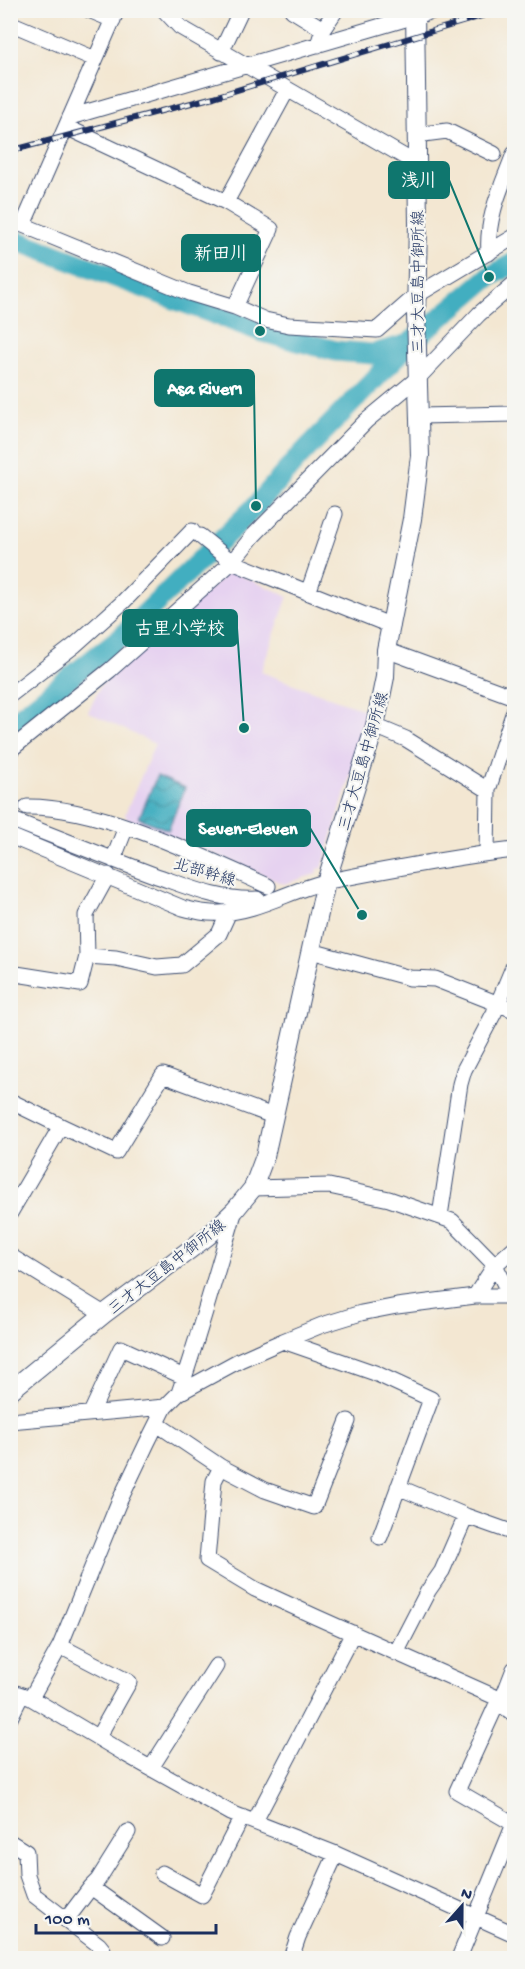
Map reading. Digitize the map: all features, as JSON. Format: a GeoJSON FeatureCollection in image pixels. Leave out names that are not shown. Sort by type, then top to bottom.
{"type":"FeatureCollection","features":[{"type":"Feature","properties":{"kind":"main road","name":"三才大豆島中御所線"},"geometry":{"type":"LineString","coordinates":[[10,1391],[104,1314],[208,1236],[236,1210],[253,1188],[265,1156],[326,882],[375,726],[386,677],[386,650],[412,519],[420,456],[416,314],[415,14]]}},
{"type":"Feature","properties":{"kind":"street"},"geometry":{"type":"LineString","coordinates":[[88,10],[115,15],[68,122],[16,223],[189,293],[235,307],[265,320],[289,325],[377,330],[417,295],[514,237]]}},
{"type":"Feature","properties":{"kind":"street"},"geometry":{"type":"LineString","coordinates":[[164,10],[180,27],[221,52],[417,164]]}},
{"type":"Feature","properties":{"kind":"street"},"geometry":{"type":"LineString","coordinates":[[221,52],[241,10]]}},
{"type":"Feature","properties":{"kind":"street"},"geometry":{"type":"LineString","coordinates":[[292,10],[323,29]]}},
{"type":"Feature","properties":{"kind":"street"},"geometry":{"type":"LineString","coordinates":[[318,45],[323,29],[336,10]]}},
{"type":"Feature","properties":{"kind":"street"},"geometry":{"type":"LineString","coordinates":[[68,122],[247,65],[415,14],[436,10]]}},
{"type":"Feature","properties":{"kind":"street"},"geometry":{"type":"LineString","coordinates":[[10,23],[95,59]]}},
{"type":"Feature","properties":{"kind":"street"},"geometry":{"type":"LineString","coordinates":[[226,202],[287,90]]}},
{"type":"Feature","properties":{"kind":"street"},"geometry":{"type":"LineString","coordinates":[[68,122],[226,202],[271,229],[235,307]]}},
{"type":"Feature","properties":{"kind":"street"},"geometry":{"type":"LineString","coordinates":[[416,135],[447,131],[494,154]]}},
{"type":"Feature","properties":{"kind":"street"},"geometry":{"type":"LineString","coordinates":[[489,253],[488,235],[494,207],[514,154]]}},
{"type":"Feature","properties":{"kind":"street"},"geometry":{"type":"LineString","coordinates":[[10,750],[110,670],[229,559],[417,372],[514,284]]}},
{"type":"Feature","properties":{"kind":"street"},"geometry":{"type":"LineString","coordinates":[[420,416],[514,414]]}},
{"type":"Feature","properties":{"kind":"street"},"geometry":{"type":"LineString","coordinates":[[308,593],[334,537],[335,514]]}},
{"type":"Feature","properties":{"kind":"street"},"geometry":{"type":"LineString","coordinates":[[10,695],[75,645],[196,534],[229,559],[392,626]]}},
{"type":"Feature","properties":{"kind":"street"},"geometry":{"type":"LineString","coordinates":[[386,650],[514,697]]}},
{"type":"Feature","properties":{"kind":"street"},"geometry":{"type":"LineString","coordinates":[[487,853],[488,790],[514,716]]}},
{"type":"Feature","properties":{"kind":"street"},"geometry":{"type":"LineString","coordinates":[[375,726],[406,740],[488,790]]}},
{"type":"Feature","properties":{"kind":"street"},"geometry":{"type":"LineString","coordinates":[[27,807],[48,807],[84,814],[126,827],[268,886]]}},
{"type":"Feature","properties":{"kind":"street","name":"北部幹線"},"geometry":{"type":"LineString","coordinates":[[10,819],[113,860],[224,898],[256,899],[286,894]]}},
{"type":"Feature","properties":{"kind":"street"},"geometry":{"type":"LineString","coordinates":[[113,860],[126,827]]}},
{"type":"Feature","properties":{"kind":"street","name":"北部幹線"},"geometry":{"type":"LineString","coordinates":[[10,836],[183,908],[210,913],[229,912],[286,894]]}},
{"type":"Feature","properties":{"kind":"street"},"geometry":{"type":"LineString","coordinates":[[286,894],[326,882],[514,850]]}},
{"type":"Feature","properties":{"kind":"street"},"geometry":{"type":"LineString","coordinates":[[10,973],[80,984],[87,956],[86,915],[108,875]]}},
{"type":"Feature","properties":{"kind":"street"},"geometry":{"type":"LineString","coordinates":[[87,956],[116,958],[157,967],[182,964],[219,934],[229,912]]}},
{"type":"Feature","properties":{"kind":"street"},"geometry":{"type":"LineString","coordinates":[[311,951],[410,978],[435,980],[514,1010]]}},
{"type":"Feature","properties":{"kind":"street"},"geometry":{"type":"LineString","coordinates":[[440,1216],[464,1070],[514,965]]}},
{"type":"Feature","properties":{"kind":"street"},"geometry":{"type":"LineString","coordinates":[[10,1101],[116,1152],[163,1075],[273,1116]]}},
{"type":"Feature","properties":{"kind":"street"},"geometry":{"type":"LineString","coordinates":[[10,1213],[61,1126]]}},
{"type":"Feature","properties":{"kind":"street"},"geometry":{"type":"LineString","coordinates":[[253,1188],[329,1186],[388,1199],[452,1221],[495,1264],[514,1298]]}},
{"type":"Feature","properties":{"kind":"street"},"geometry":{"type":"LineString","coordinates":[[179,1393],[236,1210]]}},
{"type":"Feature","properties":{"kind":"street"},"geometry":{"type":"LineString","coordinates":[[475,1296],[495,1264],[514,1248]]}},
{"type":"Feature","properties":{"kind":"street"},"geometry":{"type":"LineString","coordinates":[[10,1256],[104,1314]]}},
{"type":"Feature","properties":{"kind":"street"},"geometry":{"type":"LineString","coordinates":[[10,1718],[21,1695],[60,1646],[118,1504],[165,1407],[179,1393],[240,1360],[283,1341],[322,1325],[361,1313],[475,1296],[514,1298]]}},
{"type":"Feature","properties":{"kind":"street"},"geometry":{"type":"LineString","coordinates":[[283,1341],[375,1373],[431,1399],[380,1537]]}},
{"type":"Feature","properties":{"kind":"street"},"geometry":{"type":"LineString","coordinates":[[91,1413],[121,1348],[184,1377]]}},
{"type":"Feature","properties":{"kind":"street"},"geometry":{"type":"LineString","coordinates":[[10,1421],[165,1407]]}},
{"type":"Feature","properties":{"kind":"street"},"geometry":{"type":"LineString","coordinates":[[157,1424],[221,1467],[265,1490],[314,1507],[348,1421]]}},
{"type":"Feature","properties":{"kind":"street"},"geometry":{"type":"LineString","coordinates":[[221,1467],[214,1481],[207,1560],[255,1589],[502,1700],[507,1709],[514,1714]]}},
{"type":"Feature","properties":{"kind":"street"},"geometry":{"type":"LineString","coordinates":[[398,1487],[466,1516],[514,1533]]}},
{"type":"Feature","properties":{"kind":"street"},"geometry":{"type":"LineString","coordinates":[[396,1653],[428,1591],[442,1571],[466,1516]]}},
{"type":"Feature","properties":{"kind":"street"},"geometry":{"type":"LineString","coordinates":[[162,1873],[202,1895],[248,1819],[353,1633]]}},
{"type":"Feature","properties":{"kind":"street"},"geometry":{"type":"LineString","coordinates":[[60,1646],[129,1682],[98,1737]]}},
{"type":"Feature","properties":{"kind":"street"},"geometry":{"type":"LineString","coordinates":[[151,1768],[216,1666]]}},
{"type":"Feature","properties":{"kind":"street"},"geometry":{"type":"LineString","coordinates":[[459,1959],[514,1824],[457,1791],[495,1708],[502,1700],[514,1669]]}},
{"type":"Feature","properties":{"kind":"street"},"geometry":{"type":"LineString","coordinates":[[21,1695],[231,1813],[336,1854],[514,1934]]}},
{"type":"Feature","properties":{"kind":"street"},"geometry":{"type":"LineString","coordinates":[[66,1920],[98,1880],[128,1832]]}},
{"type":"Feature","properties":{"kind":"street"},"geometry":{"type":"LineString","coordinates":[[10,1842],[26,1852],[27,1875],[34,1895],[99,1944],[103,1950],[104,1959]]}},
{"type":"Feature","properties":{"kind":"street"},"geometry":{"type":"LineString","coordinates":[[291,1959],[298,1937],[336,1854]]}},
{"type":"Feature","properties":{"kind":"street"},"geometry":{"type":"LineString","coordinates":[[92,1887],[162,1938]]}},
{"type":"Feature","properties":{"kind":"shaded area"},"geometry":{"type":"Polygon","coordinates":[[[230,571],[288,596],[261,672],[370,712],[322,869],[318,868],[316,874],[284,884],[127,819],[125,814],[155,744],[88,712],[101,685],[230,571]]]}},
{"type":"Feature","properties":{"kind":"water"},"geometry":{"type":"Polygon","coordinates":[[[157,776],[185,788],[168,830],[139,818],[157,776]]]}},
{"type":"Feature","properties":{"kind":"waterway"},"geometry":{"type":"LineString","coordinates":[[10,238],[260,331],[336,351],[373,354],[409,344]]}},
{"type":"Feature","properties":{"kind":"waterway"},"geometry":{"type":"LineString","coordinates":[[10,725],[122,636],[256,506],[298,458],[410,343],[489,277],[514,263]]}},
{"type":"Feature","properties":{"kind":"railway"},"geometry":{"type":"LineString","coordinates":[[10,151],[214,97],[502,10]]}},
{"type":"Feature","properties":{"kind":"place","name":"浅川"},"geometry":{"type":"Point","coordinates":[489,277]}},
{"type":"Feature","properties":{"kind":"place","name":"新田川"},"geometry":{"type":"Point","coordinates":[260,331]}},
{"type":"Feature","properties":{"kind":"place","name":"Asa River1"},"geometry":{"type":"Point","coordinates":[256,506]}},
{"type":"Feature","properties":{"kind":"place","name":"古里小学校"},"geometry":{"type":"Point","coordinates":[244,728]}},
{"type":"Feature","properties":{"kind":"place","name":"Seven-Eleven"},"geometry":{"type":"Point","coordinates":[362,915]}}]}
